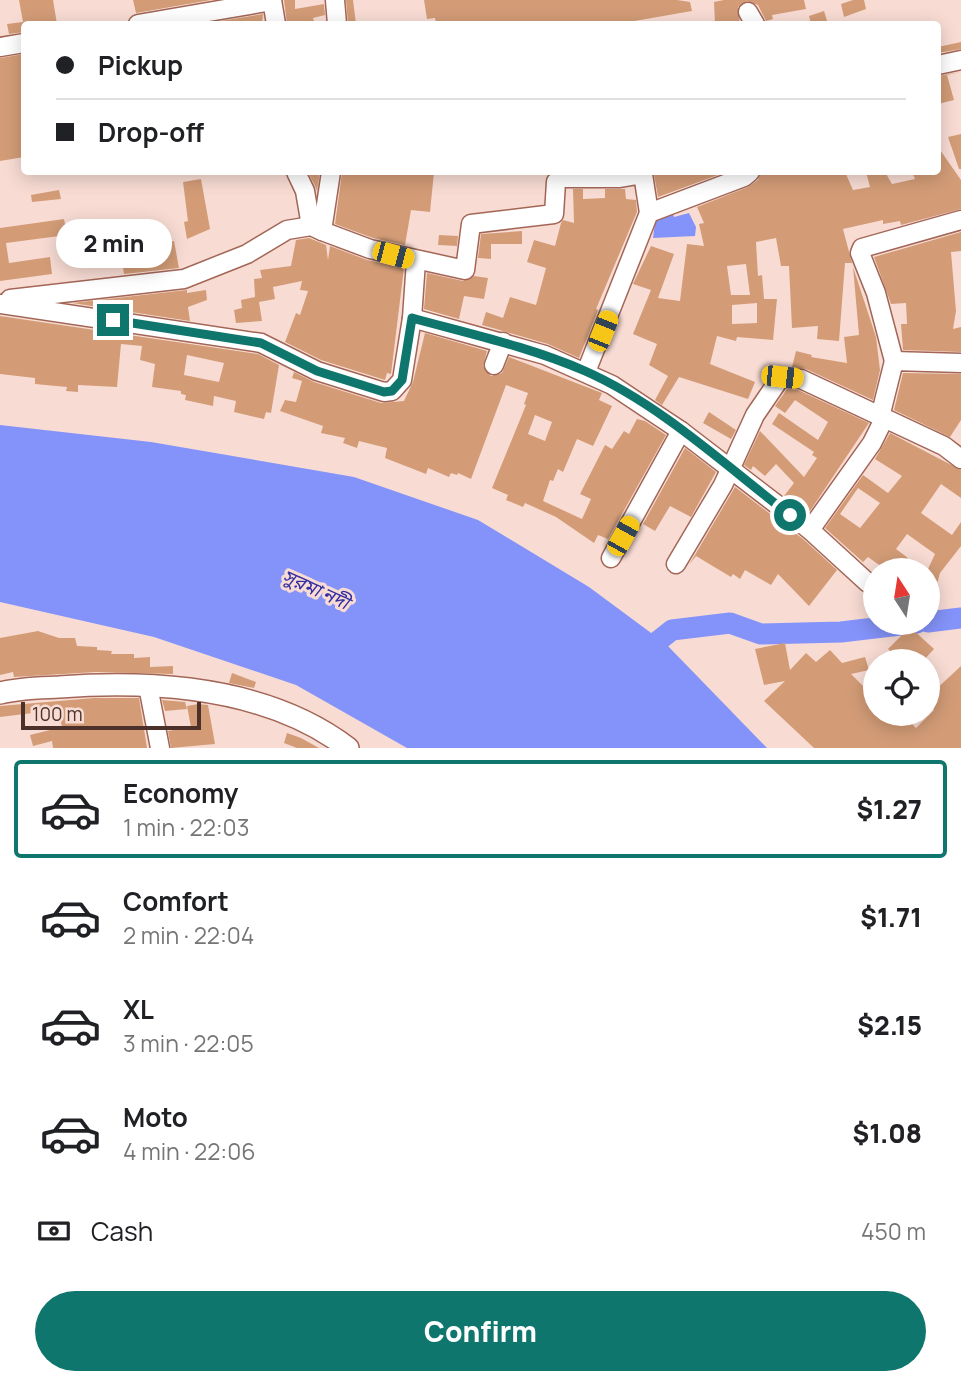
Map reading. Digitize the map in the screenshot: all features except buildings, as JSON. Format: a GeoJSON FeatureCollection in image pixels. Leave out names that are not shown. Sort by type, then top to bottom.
{"type":"FeatureCollection","features":[{"type":"Feature","properties":{"kind":"main road"},"geometry":{"type":"LineString","coordinates":[[0,693],[92,685],[180,687],[258,704],[325,731],[347,748]]}},
{"type":"Feature","properties":{"kind":"street"},"geometry":{"type":"LineString","coordinates":[[335,0],[337,21]]}},
{"type":"Feature","properties":{"kind":"street"},"geometry":{"type":"LineString","coordinates":[[153,21],[272,1],[275,21]]}},
{"type":"Feature","properties":{"kind":"street"},"geometry":{"type":"LineString","coordinates":[[0,47],[21,44]]}},
{"type":"Feature","properties":{"kind":"street"},"geometry":{"type":"LineString","coordinates":[[941,64],[961,60]]}},
{"type":"Feature","properties":{"kind":"street"},"geometry":{"type":"LineString","coordinates":[[297,175],[317,228]]}},
{"type":"Feature","properties":{"kind":"street"},"geometry":{"type":"LineString","coordinates":[[317,228],[330,175]]}},
{"type":"Feature","properties":{"kind":"street"},"geometry":{"type":"LineString","coordinates":[[0,302],[184,279],[247,254],[287,230],[317,228],[370,249],[465,270],[471,224],[554,214],[556,182],[562,178],[635,175]]}},
{"type":"Feature","properties":{"kind":"street"},"geometry":{"type":"LineString","coordinates":[[586,372],[649,213],[643,175]]}},
{"type":"Feature","properties":{"kind":"street"},"geometry":{"type":"LineString","coordinates":[[649,213],[747,175]]}},
{"type":"Feature","properties":{"kind":"street"},"geometry":{"type":"LineString","coordinates":[[810,530],[872,443],[882,418],[894,361],[876,293],[860,253],[862,248],[961,220]]}},
{"type":"Feature","properties":{"kind":"street"},"geometry":{"type":"LineString","coordinates":[[0,302],[261,343],[317,371],[384,392],[392,391],[402,380],[412,318],[416,261]]}},
{"type":"Feature","properties":{"kind":"street"},"geometry":{"type":"LineString","coordinates":[[412,318],[503,342],[586,372],[681,431],[810,530],[863,578]]}},
{"type":"Feature","properties":{"kind":"street"},"geometry":{"type":"LineString","coordinates":[[494,365],[503,342]]}},
{"type":"Feature","properties":{"kind":"street"},"geometry":{"type":"LineString","coordinates":[[894,361],[961,363]]}},
{"type":"Feature","properties":{"kind":"street"},"geometry":{"type":"LineString","coordinates":[[676,564],[723,485],[755,415],[782,377],[801,379],[944,446],[961,459]]}},
{"type":"Feature","properties":{"kind":"street"},"geometry":{"type":"LineString","coordinates":[[611,558],[681,431]]}},
{"type":"Feature","properties":{"kind":"street"},"geometry":{"type":"LineString","coordinates":[[148,686],[160,748]]}},
{"type":"Feature","properties":{"kind":"water"},"geometry":{"type":"Polygon","coordinates":[[[672,211],[674,217],[689,213],[696,227],[695,236],[653,238],[656,214],[672,211]]]}},
{"type":"Feature","properties":{"kind":"water","name":"সুরমা নদী"},"geometry":{"type":"Polygon","coordinates":[[[0,425],[151,442],[354,477],[478,520],[589,587],[666,644],[767,748],[407,748],[296,685],[154,637],[0,602],[0,425]]]}},
{"type":"Feature","properties":{"kind":"waterway"},"geometry":{"type":"LineString","coordinates":[[940,621],[961,618]]}},
{"type":"Feature","properties":{"kind":"waterway"},"geometry":{"type":"LineString","coordinates":[[638,657],[672,630],[730,623],[761,634],[863,629]]}},
{"type":"Feature","properties":{"kind":"route"},"geometry":{"type":"LineString","coordinates":[[113,320],[261,343],[288,354],[317,371],[384,392],[392,391],[402,380],[412,318],[503,342],[545,355],[612,385],[681,431],[790,515]]}}]}
